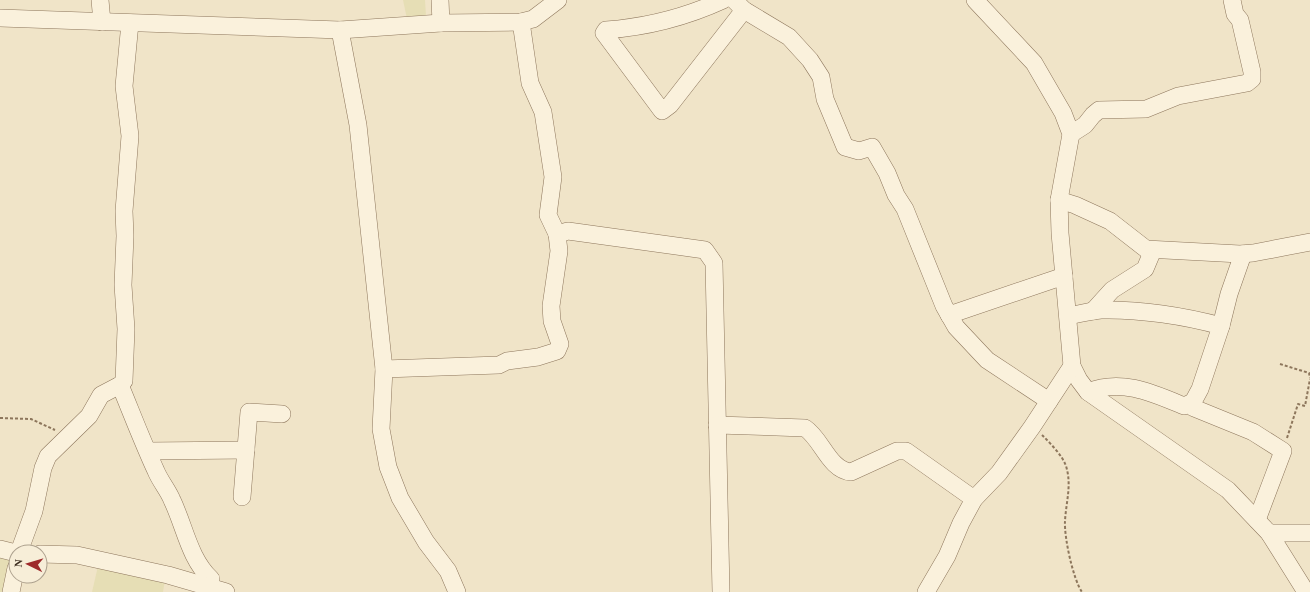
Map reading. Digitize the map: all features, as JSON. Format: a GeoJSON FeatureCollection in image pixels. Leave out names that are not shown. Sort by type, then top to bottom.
{"type":"FeatureCollection","features":[{"type":"Feature","properties":{"kind":"street"},"geometry":{"type":"LineString","coordinates":[[100,0],[102,22]]}},
{"type":"Feature","properties":{"kind":"street"},"geometry":{"type":"LineString","coordinates":[[440,0],[441,23]]}},
{"type":"Feature","properties":{"kind":"street"},"geometry":{"type":"LineString","coordinates":[[0,18],[340,30],[441,23],[521,22],[533,18],[558,0]]}},
{"type":"Feature","properties":{"kind":"street"},"geometry":{"type":"LineString","coordinates":[[723,0],[696,12],[638,27],[606,30],[604,33],[662,111],[670,105],[739,5],[788,37],[810,60],[821,77],[825,99],[845,147],[859,151],[872,147],[887,173],[896,196],[905,208],[948,315],[967,341],[987,360],[1049,402]]}},
{"type":"Feature","properties":{"kind":"street"},"geometry":{"type":"LineString","coordinates":[[975,0],[1034,63],[1063,113],[1071,134],[1059,200],[1072,366],[1079,380],[1088,392],[1228,490],[1269,532],[1306,592]]}},
{"type":"Feature","properties":{"kind":"street"},"geometry":{"type":"LineString","coordinates":[[1071,134],[1085,125],[1092,115],[1099,110],[1146,109],[1178,96],[1247,83],[1252,79],[1252,72],[1240,20],[1235,14],[1232,0]]}},
{"type":"Feature","properties":{"kind":"street"},"geometry":{"type":"LineString","coordinates":[[384,369],[499,365],[507,361],[538,357],[557,351],[560,344],[552,321],[551,306],[558,251],[557,234],[548,214],[553,177],[543,112],[530,83],[521,22]]}},
{"type":"Feature","properties":{"kind":"street"},"geometry":{"type":"LineString","coordinates":[[22,544],[34,511],[43,468],[48,456],[89,416],[101,395],[120,385],[124,381],[126,373],[126,329],[123,285],[125,236],[124,211],[130,136],[124,86],[130,23]]}},
{"type":"Feature","properties":{"kind":"street"},"geometry":{"type":"LineString","coordinates":[[340,30],[358,125],[384,369],[381,429],[388,467],[400,498],[426,542],[448,571],[457,592]]}},
{"type":"Feature","properties":{"kind":"street"},"geometry":{"type":"LineString","coordinates":[[1059,200],[1075,204],[1110,221],[1146,249],[1177,249],[1243,254],[1310,242]]}},
{"type":"Feature","properties":{"kind":"street"},"geometry":{"type":"LineString","coordinates":[[557,234],[568,231],[705,250],[714,263],[721,592]]}},
{"type":"Feature","properties":{"kind":"street"},"geometry":{"type":"LineString","coordinates":[[1093,311],[1112,290],[1145,270],[1153,250]]}},
{"type":"Feature","properties":{"kind":"street"},"geometry":{"type":"LineString","coordinates":[[1088,392],[1100,387],[1132,387],[1144,389],[1184,406],[1192,402],[1200,389],[1243,254]]}},
{"type":"Feature","properties":{"kind":"street"},"geometry":{"type":"LineString","coordinates":[[948,315],[1064,276]]}},
{"type":"Feature","properties":{"kind":"street"},"geometry":{"type":"LineString","coordinates":[[1068,316],[1093,311],[1166,314],[1195,319],[1221,326]]}},
{"type":"Feature","properties":{"kind":"street"},"geometry":{"type":"LineString","coordinates":[[927,592],[947,556],[961,523],[974,499],[999,473],[1032,427],[1072,366]]}},
{"type":"Feature","properties":{"kind":"street"},"geometry":{"type":"LineString","coordinates":[[120,385],[156,472],[172,499],[195,560],[211,579],[210,586]]}},
{"type":"Feature","properties":{"kind":"street"},"geometry":{"type":"LineString","coordinates":[[1192,402],[1194,408],[1253,432],[1283,451],[1257,520]]}},
{"type":"Feature","properties":{"kind":"street"},"geometry":{"type":"LineString","coordinates":[[242,497],[249,412],[282,414]]}},
{"type":"Feature","properties":{"kind":"street"},"geometry":{"type":"LineString","coordinates":[[717,425],[805,428],[812,433],[837,468],[844,472],[851,472],[897,452],[906,451],[974,499]]}},
{"type":"Feature","properties":{"kind":"street"},"geometry":{"type":"LineString","coordinates":[[148,451],[246,450]]}},
{"type":"Feature","properties":{"kind":"street"},"geometry":{"type":"LineString","coordinates":[[1269,532],[1310,533]]}},
{"type":"Feature","properties":{"kind":"street"},"geometry":{"type":"LineString","coordinates":[[48,554],[77,555],[210,586],[226,592]]}},
{"type":"Feature","properties":{"kind":"path"},"geometry":{"type":"LineString","coordinates":[[1280,364],[1309,373],[1310,378],[1305,406],[1298,404],[1283,451]]}},
{"type":"Feature","properties":{"kind":"path"},"geometry":{"type":"LineString","coordinates":[[0,418],[31,419],[69,436]]}},
{"type":"Feature","properties":{"kind":"path"},"geometry":{"type":"LineString","coordinates":[[1032,427],[1052,444],[1066,465],[1069,478],[1069,491],[1065,522],[1066,534],[1074,576],[1082,592]]}},
{"type":"Feature","properties":{"kind":"shaded area"},"geometry":{"type":"Polygon","coordinates":[[[403,0],[425,0],[426,16],[407,19],[403,0]]]}},
{"type":"Feature","properties":{"kind":"shaded area"},"geometry":{"type":"Polygon","coordinates":[[[0,554],[8,556],[9,584],[7,592],[0,592],[0,554]]]}},
{"type":"Feature","properties":{"kind":"shaded area"},"geometry":{"type":"Polygon","coordinates":[[[98,566],[165,580],[163,592],[92,592],[98,566]]]}}]}
